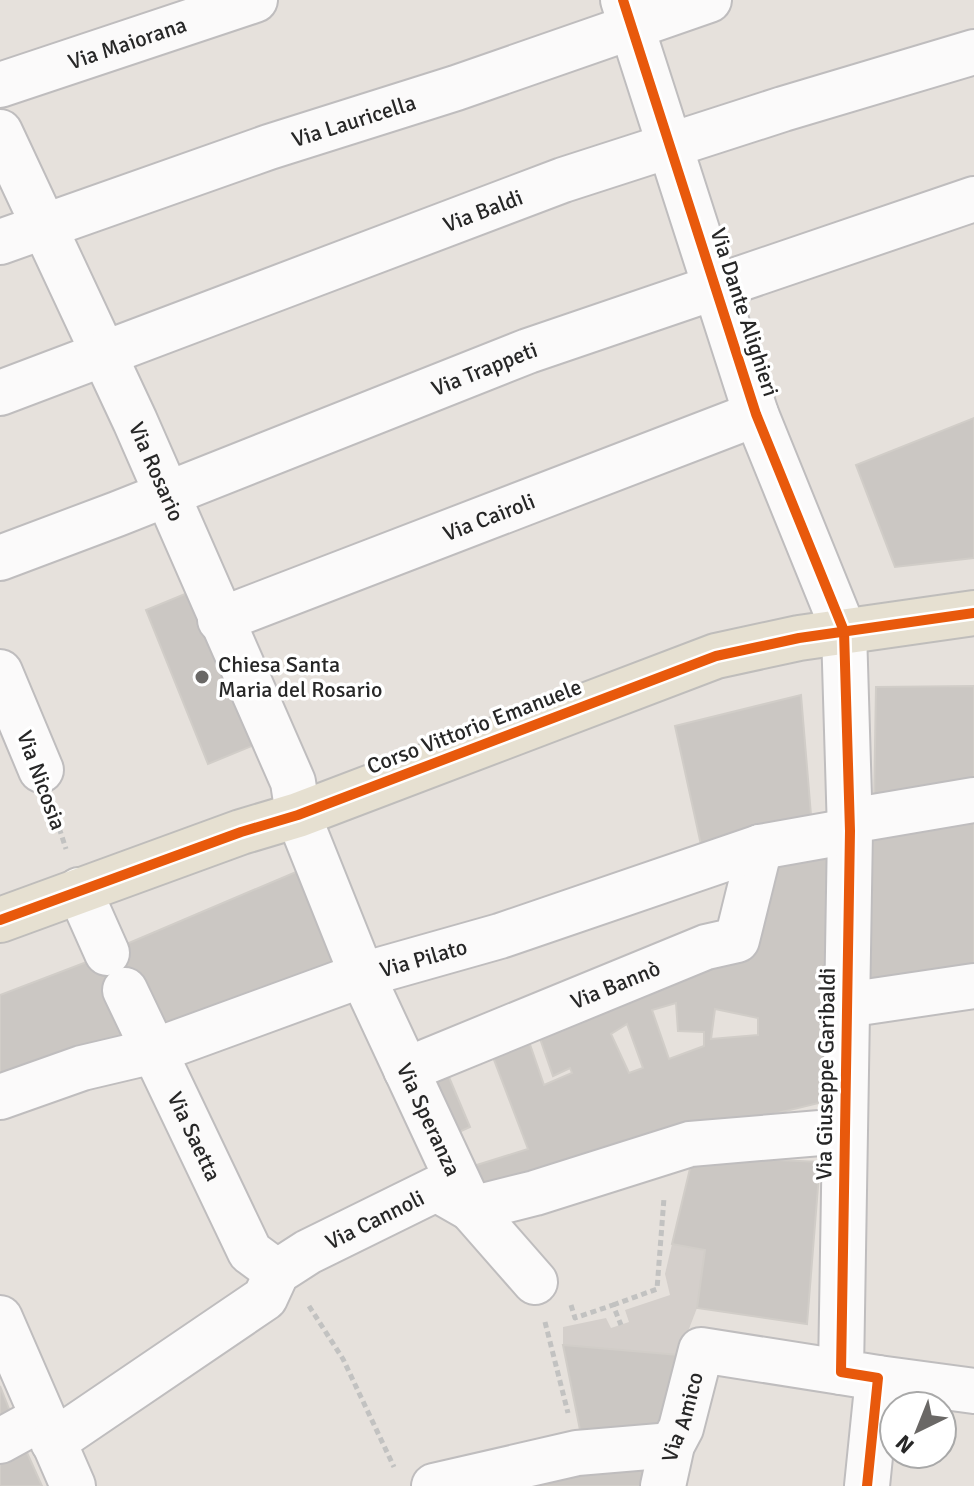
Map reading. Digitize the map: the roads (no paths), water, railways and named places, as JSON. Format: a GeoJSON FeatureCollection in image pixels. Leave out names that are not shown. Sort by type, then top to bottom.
{"type":"FeatureCollection","features":[{"type":"Feature","properties":{"kind":"main road","name":"Corso Vittorio Emanuele"},"geometry":{"type":"LineString","coordinates":[[0,920],[241,832],[298,815],[716,656],[844,631],[974,613]]}},
{"type":"Feature","properties":{"kind":"street","name":"Via Maiorana"},"geometry":{"type":"LineString","coordinates":[[0,85],[255,0]]}},
{"type":"Feature","properties":{"kind":"street","name":"Via Lauricella"},"geometry":{"type":"LineString","coordinates":[[0,242],[269,147],[456,88],[627,13],[709,0]]}},
{"type":"Feature","properties":{"kind":"street","name":"Via Dante Alighieri"},"geometry":{"type":"LineString","coordinates":[[627,13],[756,414],[844,631]]}},
{"type":"Feature","properties":{"kind":"street","name":"Via Baldi"},"geometry":{"type":"LineString","coordinates":[[0,393],[533,191],[974,52]]}},
{"type":"Feature","properties":{"kind":"street","name":"Via Rosario"},"geometry":{"type":"LineString","coordinates":[[0,132],[103,353],[293,782],[298,815]]}},
{"type":"Feature","properties":{"kind":"street","name":"Via Trappeti"},"geometry":{"type":"LineString","coordinates":[[0,558],[528,351],[974,199]]}},
{"type":"Feature","properties":{"kind":"street","name":"Via Cairoli"},"geometry":{"type":"LineString","coordinates":[[220,620],[756,414]]}},
{"type":"Feature","properties":{"kind":"street","name":"Via Giuseppe Garibaldi"},"geometry":{"type":"LineString","coordinates":[[844,631],[850,826],[844,1131],[867,1486]]}},
{"type":"Feature","properties":{"kind":"street","name":"Via Nicosia"},"geometry":{"type":"LineString","coordinates":[[0,672],[41,770]]}},
{"type":"Feature","properties":{"kind":"street","name":"Via Pilato"},"geometry":{"type":"LineString","coordinates":[[0,1097],[82,1068],[154,1051],[362,975],[500,936],[760,847],[974,800]]}},
{"type":"Feature","properties":{"kind":"street","name":"Via Speranza"},"geometry":{"type":"LineString","coordinates":[[298,815],[362,975],[471,1209],[535,1282]]}},
{"type":"Feature","properties":{"kind":"street","name":"Via Bannò"},"geometry":{"type":"LineString","coordinates":[[406,1070],[706,947],[737,940],[760,847]]}},
{"type":"Feature","properties":{"kind":"street","name":"Via Saetta"},"geometry":{"type":"LineString","coordinates":[[79,890],[250,1252],[277,1272]]}},
{"type":"Feature","properties":{"kind":"street"},"geometry":{"type":"LineString","coordinates":[[846,1005],[974,986]]}},
{"type":"Feature","properties":{"kind":"street"},"geometry":{"type":"LineString","coordinates":[[471,1209],[535,1193],[690,1144],[844,1131]]}},
{"type":"Feature","properties":{"kind":"street","name":"Via Cannoli"},"geometry":{"type":"LineString","coordinates":[[0,1441],[48,1430],[265,1298],[277,1272],[308,1252],[436,1189],[471,1209]]}},
{"type":"Feature","properties":{"kind":"street"},"geometry":{"type":"LineString","coordinates":[[0,1318],[73,1486]]}},
{"type":"Feature","properties":{"kind":"street","name":"Via Amico"},"geometry":{"type":"LineString","coordinates":[[667,1466],[681,1428],[701,1350],[859,1375]]}},
{"type":"Feature","properties":{"kind":"street"},"geometry":{"type":"LineString","coordinates":[[859,1375],[974,1391]]}},
{"type":"Feature","properties":{"kind":"street"},"geometry":{"type":"LineString","coordinates":[[415,1479],[577,1453],[667,1466]]}},
{"type":"Feature","properties":{"kind":"place","name":"Chiesa Santa Maria del Rosario"},"geometry":{"type":"Point","coordinates":[202,677]}}]}
